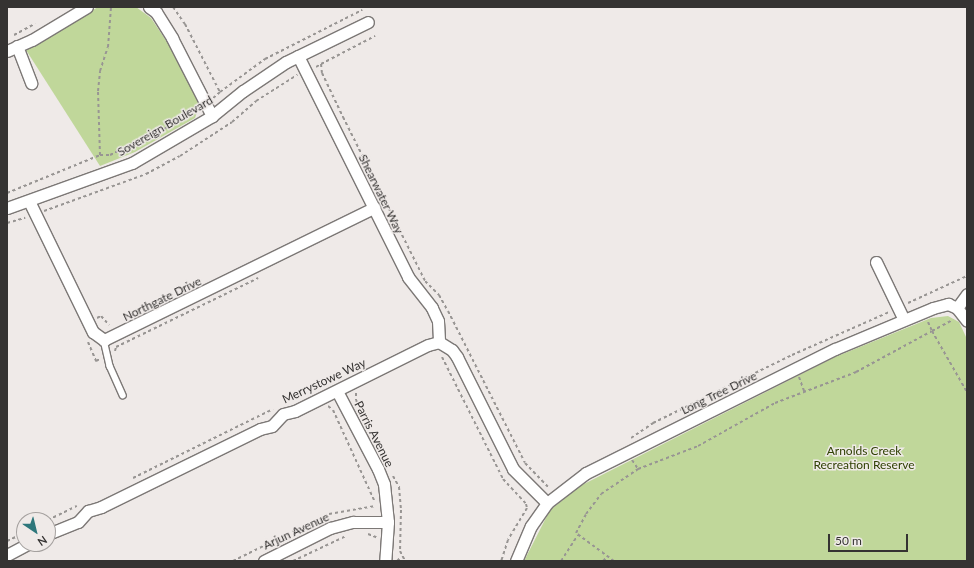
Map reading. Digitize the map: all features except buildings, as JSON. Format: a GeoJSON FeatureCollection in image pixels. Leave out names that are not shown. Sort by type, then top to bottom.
{"type":"FeatureCollection","features":[{"type":"Feature","properties":{"kind":"street"},"geometry":{"type":"LineString","coordinates":[[31,83],[12,48],[87,7]]}},
{"type":"Feature","properties":{"kind":"street"},"geometry":{"type":"LineString","coordinates":[[149,7],[156,12],[172,38],[212,116]]}},
{"type":"Feature","properties":{"kind":"street","name":"Sovereign Boulevard"},"geometry":{"type":"LineString","coordinates":[[7,208],[132,163],[212,116],[248,87],[298,56],[368,22]]}},
{"type":"Feature","properties":{"kind":"street","name":"Shearwater Way"},"geometry":{"type":"LineString","coordinates":[[298,56],[408,277],[432,308],[438,321],[438,347]]}},
{"type":"Feature","properties":{"kind":"street"},"geometry":{"type":"LineString","coordinates":[[28,201],[93,332],[104,340]]}},
{"type":"Feature","properties":{"kind":"street","name":"Northgate Drive"},"geometry":{"type":"LineString","coordinates":[[104,340],[374,208]]}},
{"type":"Feature","properties":{"kind":"street"},"geometry":{"type":"LineString","coordinates":[[876,262],[904,320]]}},
{"type":"Feature","properties":{"kind":"street"},"geometry":{"type":"LineString","coordinates":[[963,315],[967,294]]}},
{"type":"Feature","properties":{"kind":"street","name":"Long Tree Drive"},"geometry":{"type":"LineString","coordinates":[[516,561],[531,526],[547,503],[586,473],[834,349],[904,320],[948,304],[963,315]]}},
{"type":"Feature","properties":{"kind":"street","name":"Merrystowe Way"},"geometry":{"type":"LineString","coordinates":[[56,531],[78,522],[88,511],[101,508],[260,429],[272,426],[283,414],[295,411],[428,345],[438,347]]}},
{"type":"Feature","properties":{"kind":"street"},"geometry":{"type":"LineString","coordinates":[[438,347],[452,350],[457,357],[513,469],[547,503]]}},
{"type":"Feature","properties":{"kind":"street","name":"Parris Avenue"},"geometry":{"type":"LineString","coordinates":[[337,391],[378,469],[387,502],[388,522],[385,561]]}},
{"type":"Feature","properties":{"kind":"street","name":"Arjun Avenue"},"geometry":{"type":"LineString","coordinates":[[264,561],[330,528],[353,522],[388,522]]}},
{"type":"Feature","properties":{"kind":"street"},"geometry":{"type":"LineString","coordinates":[[7,555],[16,550]]}},
{"type":"Feature","properties":{"kind":"lane"},"geometry":{"type":"LineString","coordinates":[[104,340],[107,356],[123,395]]}},
{"type":"Feature","properties":{"kind":"path"},"geometry":{"type":"LineString","coordinates":[[100,155],[98,91],[100,71],[108,47],[111,7]]}},
{"type":"Feature","properties":{"kind":"path"},"geometry":{"type":"LineString","coordinates":[[173,7],[185,24],[220,92],[206,103]]}},
{"type":"Feature","properties":{"kind":"path"},"geometry":{"type":"LineString","coordinates":[[321,64],[375,36]]}},
{"type":"Feature","properties":{"kind":"path"},"geometry":{"type":"LineString","coordinates":[[7,193],[100,155],[110,155],[187,118]]}},
{"type":"Feature","properties":{"kind":"path"},"geometry":{"type":"LineString","coordinates":[[363,186],[375,181]]}},
{"type":"Feature","properties":{"kind":"path"},"geometry":{"type":"LineString","coordinates":[[26,218],[29,224]]}},
{"type":"Feature","properties":{"kind":"path"},"geometry":{"type":"LineString","coordinates":[[95,356],[96,361],[107,356],[115,351],[116,347],[265,274]]}},
{"type":"Feature","properties":{"kind":"path"},"geometry":{"type":"LineString","coordinates":[[561,561],[578,535],[576,533],[586,514],[601,494],[638,470],[698,446],[775,403],[856,372],[963,315]]}},
{"type":"Feature","properties":{"kind":"path"},"geometry":{"type":"LineString","coordinates":[[88,322],[101,316],[106,324],[115,324]]}},
{"type":"Feature","properties":{"kind":"path"},"geometry":{"type":"LineString","coordinates":[[932,331],[967,392]]}},
{"type":"Feature","properties":{"kind":"path"},"geometry":{"type":"LineString","coordinates":[[438,347],[503,479],[526,504],[527,508],[508,540],[501,561]]}},
{"type":"Feature","properties":{"kind":"path"},"geometry":{"type":"LineString","coordinates":[[359,388],[356,400],[366,421]]}},
{"type":"Feature","properties":{"kind":"path"},"geometry":{"type":"LineString","coordinates":[[324,408],[328,406],[333,410],[376,506]]}},
{"type":"Feature","properties":{"kind":"path"},"geometry":{"type":"LineString","coordinates":[[393,474],[399,488],[402,510],[401,557],[397,561]]}},
{"type":"Feature","properties":{"kind":"path"},"geometry":{"type":"LineString","coordinates":[[364,533],[376,536],[378,541]]}},
{"type":"Feature","properties":{"kind":"path"},"geometry":{"type":"LineString","coordinates":[[293,561],[347,535]]}},
{"type":"Feature","properties":{"kind":"path"},"geometry":{"type":"LineString","coordinates":[[578,535],[614,561]]}},
{"type":"Feature","properties":{"kind":"path"},"geometry":{"type":"LineString","coordinates":[[7,541],[16,536]]}},
{"type":"Feature","properties":{"kind":"path"},"geometry":{"type":"LineString","coordinates":[[603,561],[608,556]]}},
{"type":"Feature","properties":{"kind":"path"},"geometry":{"type":"LineString","coordinates":[[401,557],[405,561]]}},
{"type":"Feature","properties":{"kind":"green space"},"geometry":{"type":"Polygon","coordinates":[[[98,7],[136,7],[151,18],[169,45],[200,104],[195,118],[135,152],[100,166],[26,50],[98,7]]]}},
{"type":"Feature","properties":{"kind":"green space","name":"Arnolds Creek Recreation Reserve"},"geometry":{"type":"Polygon","coordinates":[[[948,316],[959,322],[967,339],[967,561],[524,561],[550,510],[582,485],[835,357],[931,318],[948,316]]]}}]}
